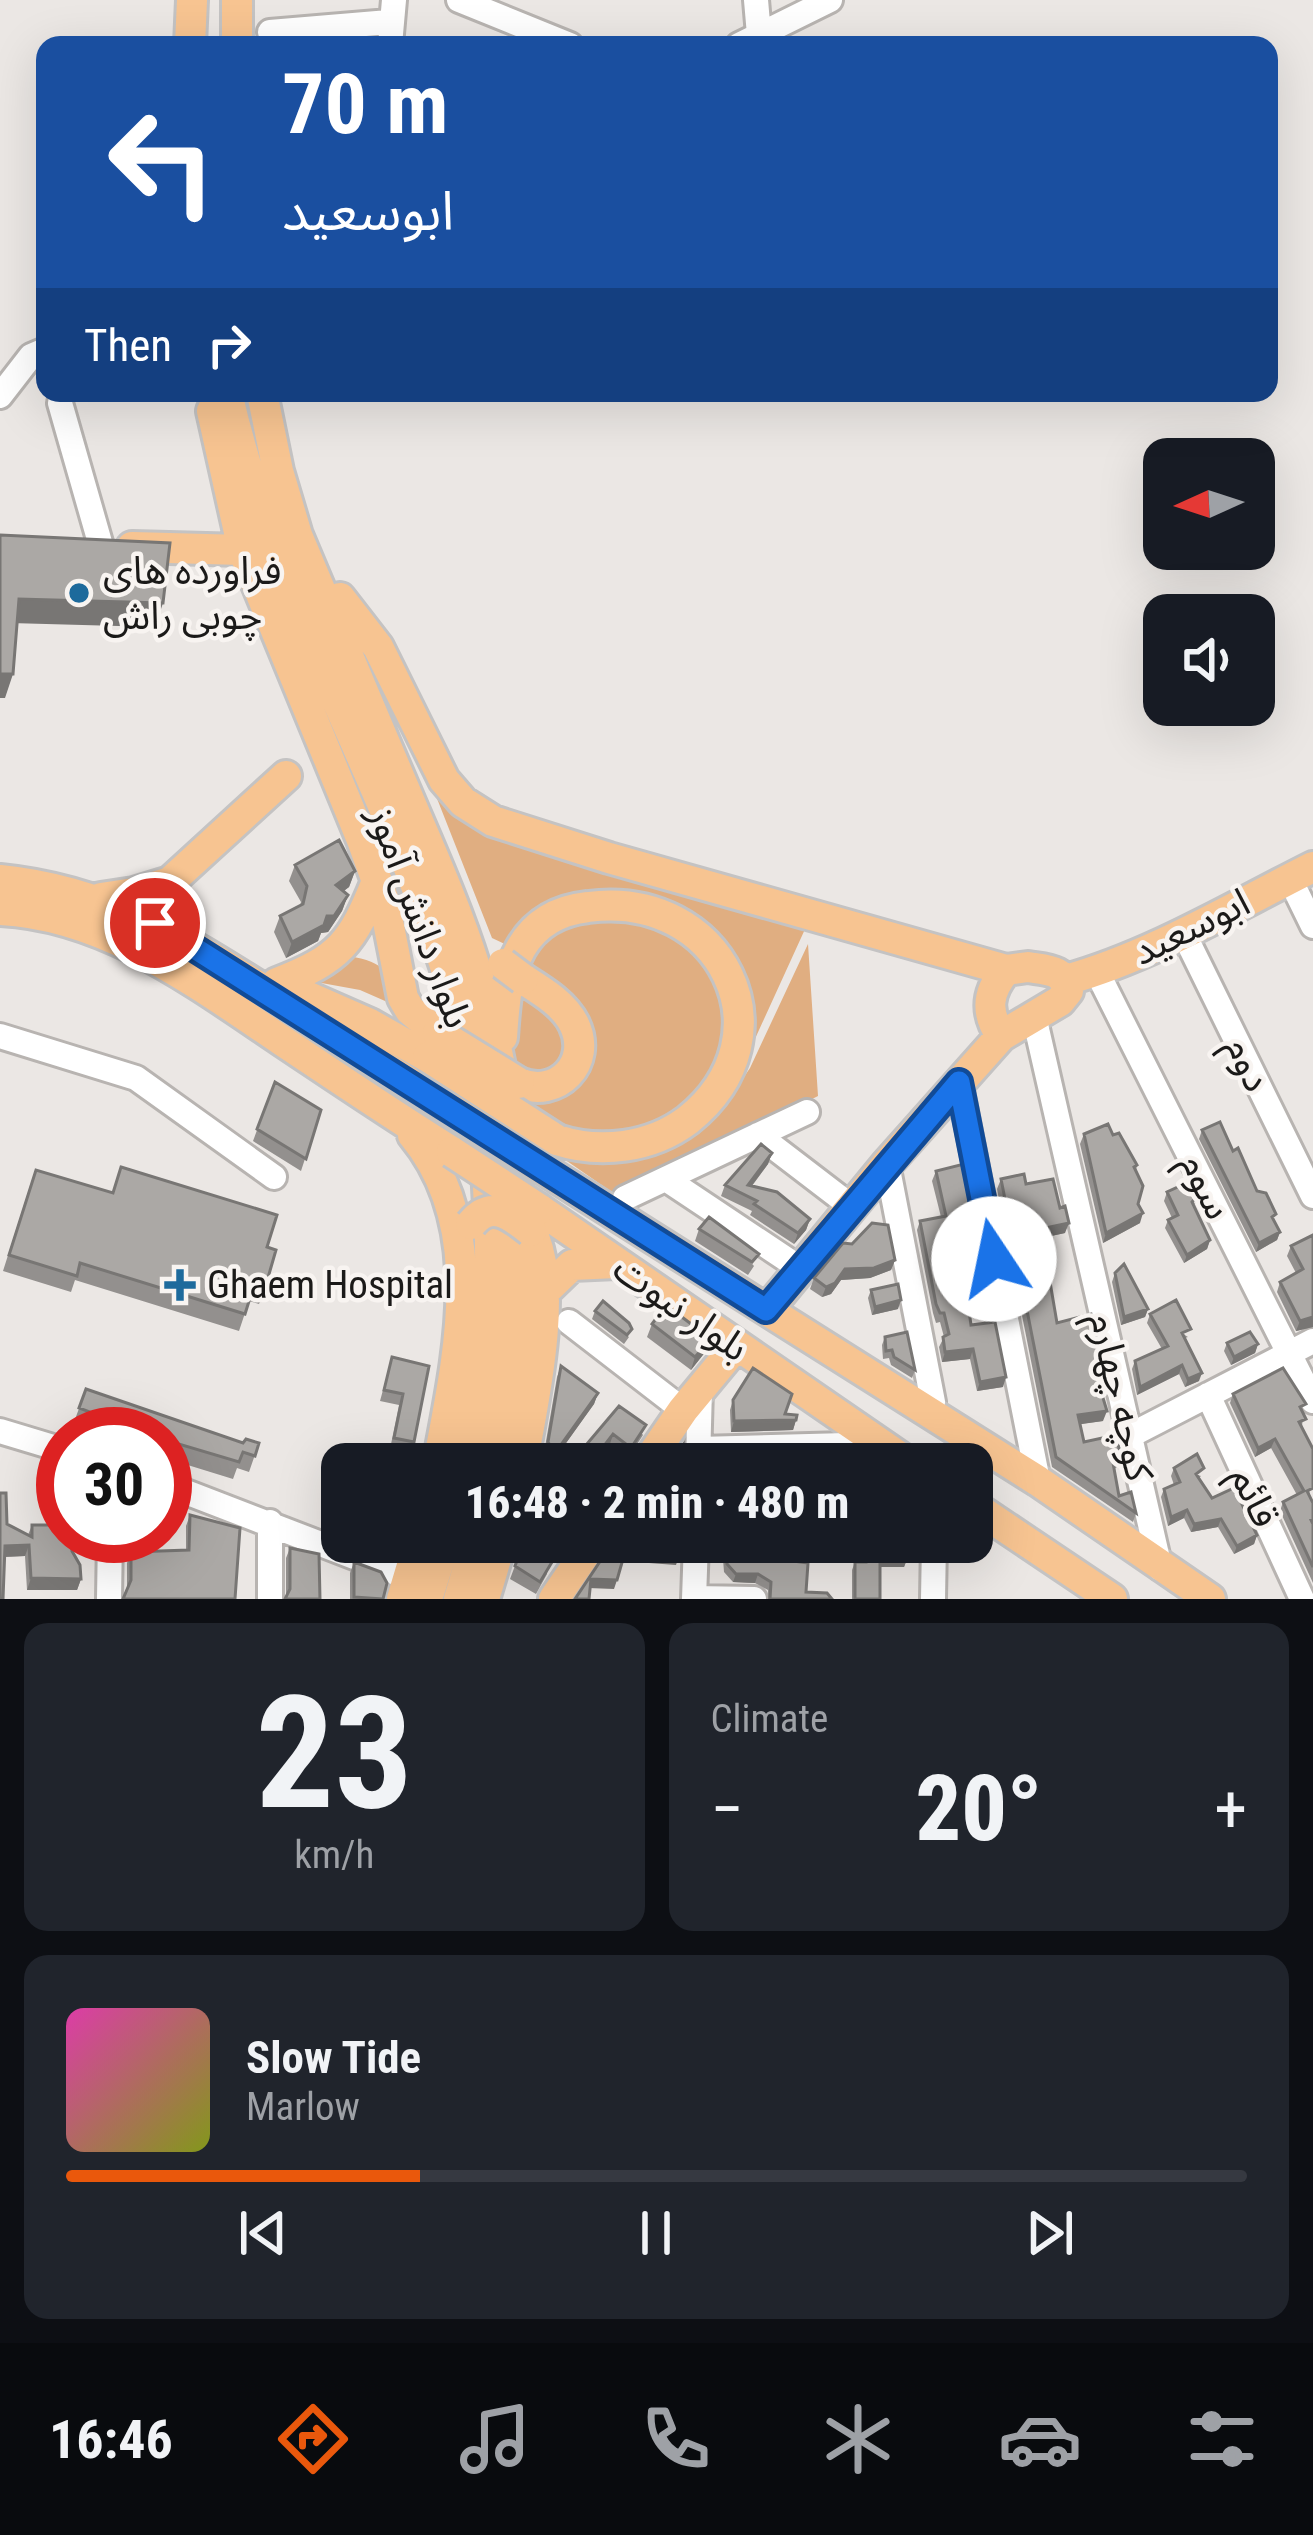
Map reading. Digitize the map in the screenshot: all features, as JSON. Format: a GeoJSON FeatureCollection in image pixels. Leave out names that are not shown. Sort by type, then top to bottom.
{"type":"FeatureCollection","features":[{"type":"Feature","properties":{"kind":"main road"},"geometry":{"type":"LineString","coordinates":[[190,36],[192,0]]}},
{"type":"Feature","properties":{"kind":"main road"},"geometry":{"type":"LineString","coordinates":[[237,0],[237,36]]}},
{"type":"Feature","properties":{"kind":"main road"},"geometry":{"type":"LineString","coordinates":[[212,402],[243,550],[377,881],[403,998],[433,1045],[557,1140],[592,1149],[633,1144],[678,1127],[704,1107],[730,1062],[737,1014],[728,976],[706,940],[681,922],[628,905],[575,908],[546,920],[522,946],[507,986],[510,1081]]}},
{"type":"Feature","properties":{"kind":"main road","name":"بلوار دانش آموز"},"geometry":{"type":"LineString","coordinates":[[230,402],[271,543],[443,963],[463,1028],[487,1191],[489,1273],[482,1384],[471,1443]]}},
{"type":"Feature","properties":{"kind":"main road","name":"بلوار دانش آموز"},"geometry":{"type":"LineString","coordinates":[[266,402],[278,471],[297,536],[462,927],[510,1081],[520,1266],[513,1384],[501,1443]]}},
{"type":"Feature","properties":{"kind":"main road"},"geometry":{"type":"LineString","coordinates":[[0,880],[42,884],[95,898],[155,923],[229,968],[433,1045],[510,1081],[541,1088],[566,1079],[576,1064],[580,1042],[565,1010],[487,949],[477,930],[316,542],[267,402]]}},
{"type":"Feature","properties":{"kind":"main road"},"geometry":{"type":"LineString","coordinates":[[61,545],[243,550]]}},
{"type":"Feature","properties":{"kind":"main road"},"geometry":{"type":"LineString","coordinates":[[340,598],[378,647],[444,780],[464,802],[493,821],[1006,970],[1057,971],[1066,980],[1068,991],[1060,1000],[1001,1036],[959,1082],[766,1310]]}},
{"type":"Feature","properties":{"kind":"main road"},"geometry":{"type":"LineString","coordinates":[[95,898],[170,882],[286,776]]}},
{"type":"Feature","properties":{"kind":"main road","name":"ابوسعید"},"geometry":{"type":"LineString","coordinates":[[1066,980],[1097,971],[1302,873]]}},
{"type":"Feature","properties":{"kind":"main road"},"geometry":{"type":"LineString","coordinates":[[277,983],[320,967],[343,947],[377,881]]}},
{"type":"Feature","properties":{"kind":"main road","name":"بلوار نبوت"},"geometry":{"type":"LineString","coordinates":[[0,910],[39,912],[100,932],[214,995],[452,1152],[535,1220],[616,1263],[878,1443]]}},
{"type":"Feature","properties":{"kind":"main road","name":"بلوار نبوت"},"geometry":{"type":"LineString","coordinates":[[229,968],[1038,1481],[1210,1599]]}},
{"type":"Feature","properties":{"kind":"main road"},"geometry":{"type":"LineString","coordinates":[[1001,1036],[989,1008],[996,981],[1006,970]]}},
{"type":"Feature","properties":{"kind":"main road"},"geometry":{"type":"LineString","coordinates":[[398,1118],[424,1149],[444,1184],[466,1238]]}},
{"type":"Feature","properties":{"kind":"main road"},"geometry":{"type":"LineString","coordinates":[[442,1443],[466,1238],[480,1213],[494,1209],[535,1220],[541,1255],[543,1293],[535,1394],[526,1443]]}},
{"type":"Feature","properties":{"kind":"main road"},"geometry":{"type":"LineString","coordinates":[[543,1293],[572,1265],[616,1263]]}},
{"type":"Feature","properties":{"kind":"main road"},"geometry":{"type":"LineString","coordinates":[[661,1443],[736,1346]]}},
{"type":"Feature","properties":{"kind":"main road"},"geometry":{"type":"LineString","coordinates":[[993,1519],[1112,1599]]}},
{"type":"Feature","properties":{"kind":"main road"},"geometry":{"type":"LineString","coordinates":[[412,1592],[431,1563]]}},
{"type":"Feature","properties":{"kind":"main road"},"geometry":{"type":"LineString","coordinates":[[459,1599],[470,1563]]}},
{"type":"Feature","properties":{"kind":"main road"},"geometry":{"type":"LineString","coordinates":[[484,1599],[495,1563]]}},
{"type":"Feature","properties":{"kind":"main road"},"geometry":{"type":"LineString","coordinates":[[554,1599],[579,1563]]}},
{"type":"Feature","properties":{"kind":"street"},"geometry":{"type":"LineString","coordinates":[[459,0],[548,36]]}},
{"type":"Feature","properties":{"kind":"street"},"geometry":{"type":"LineString","coordinates":[[750,36],[756,0]]}},
{"type":"Feature","properties":{"kind":"street"},"geometry":{"type":"LineString","coordinates":[[757,36],[830,0]]}},
{"type":"Feature","properties":{"kind":"street"},"geometry":{"type":"LineString","coordinates":[[270,32],[391,22]]}},
{"type":"Feature","properties":{"kind":"street"},"geometry":{"type":"LineString","coordinates":[[0,396],[36,354]]}},
{"type":"Feature","properties":{"kind":"street"},"geometry":{"type":"LineString","coordinates":[[60,404],[101,546]]}},
{"type":"Feature","properties":{"kind":"street"},"geometry":{"type":"LineString","coordinates":[[1302,873],[1313,926]]}},
{"type":"Feature","properties":{"kind":"street","name":"دوم"},"geometry":{"type":"LineString","coordinates":[[1183,932],[1313,1196]]}},
{"type":"Feature","properties":{"kind":"street","name":"سوم"},"geometry":{"type":"LineString","coordinates":[[1097,971],[1302,1346],[1313,1401]]}},
{"type":"Feature","properties":{"kind":"street","name":"کوچه چهارم"},"geometry":{"type":"LineString","coordinates":[[1034,1016],[1160,1568]]}},
{"type":"Feature","properties":{"kind":"street"},"geometry":{"type":"LineString","coordinates":[[0,1036],[136,1078],[274,1177]]}},
{"type":"Feature","properties":{"kind":"street"},"geometry":{"type":"LineString","coordinates":[[959,1082],[1038,1481]]}},
{"type":"Feature","properties":{"kind":"street"},"geometry":{"type":"LineString","coordinates":[[625,1198],[807,1112]]}},
{"type":"Feature","properties":{"kind":"street"},"geometry":{"type":"LineString","coordinates":[[758,1136],[852,1208]]}},
{"type":"Feature","properties":{"kind":"street"},"geometry":{"type":"LineString","coordinates":[[887,1164],[933,1402]]}},
{"type":"Feature","properties":{"kind":"street"},"geometry":{"type":"LineString","coordinates":[[666,1179],[801,1269]]}},
{"type":"Feature","properties":{"kind":"street"},"geometry":{"type":"LineString","coordinates":[[569,1322],[692,1399],[697,1443]]}},
{"type":"Feature","properties":{"kind":"street"},"geometry":{"type":"LineString","coordinates":[[1130,1436],[1302,1346]]}},
{"type":"Feature","properties":{"kind":"street","name":"قائم"},"geometry":{"type":"LineString","coordinates":[[1208,1395],[1302,1599]]}},
{"type":"Feature","properties":{"kind":"street"},"geometry":{"type":"LineString","coordinates":[[0,1431],[36,1442]]}},
{"type":"Feature","properties":{"kind":"street"},"geometry":{"type":"LineString","coordinates":[[849,1443],[861,1432]]}},
{"type":"Feature","properties":{"kind":"street"},"geometry":{"type":"LineString","coordinates":[[192,1494],[270,1522],[412,1592]]}},
{"type":"Feature","properties":{"kind":"street"},"geometry":{"type":"LineString","coordinates":[[270,1522],[270,1599]]}},
{"type":"Feature","properties":{"kind":"street"},"geometry":{"type":"LineString","coordinates":[[109,1599],[110,1563]]}},
{"type":"Feature","properties":{"kind":"street"},"geometry":{"type":"LineString","coordinates":[[695,1563],[694,1599],[754,1599]]}},
{"type":"Feature","properties":{"kind":"street"},"geometry":{"type":"LineString","coordinates":[[933,1599],[934,1563]]}},
{"type":"Feature","properties":{"kind":"shaded area"},"geometry":{"type":"Polygon","coordinates":[[[436,796],[473,828],[501,840],[806,927],[749,1052],[734,960],[710,929],[663,903],[631,893],[598,892],[509,946],[492,938],[436,796]]]}},
{"type":"Feature","properties":{"kind":"shaded area"},"geometry":{"type":"Polygon","coordinates":[[[621,918],[687,940],[723,990],[727,1033],[708,1081],[663,1124],[601,1137],[549,1123],[525,1103],[552,1102],[571,1092],[582,1075],[588,1030],[583,1011],[571,997],[523,963],[554,933],[621,918]]]}},
{"type":"Feature","properties":{"kind":"shaded area"},"geometry":{"type":"Polygon","coordinates":[[[808,944],[818,1096],[619,1197],[564,1159],[594,1158],[710,1115],[750,1068],[808,944]]]}},
{"type":"Feature","properties":{"kind":"shaded area"},"geometry":{"type":"Polygon","coordinates":[[[348,956],[385,971],[401,1008],[360,990],[316,982],[348,956]]]}},
{"type":"Feature","properties":{"kind":"shaded area"},"geometry":{"type":"Polygon","coordinates":[[[519,989],[553,1020],[563,1039],[563,1062],[539,1074],[513,1060],[519,989]]]}},
{"type":"Feature","properties":{"kind":"building"},"geometry":{"type":"Polygon","coordinates":[[[0,535],[170,543],[163,603],[19,599],[13,674],[0,674],[0,535]]]}},
{"type":"Feature","properties":{"kind":"building"},"geometry":{"type":"Polygon","coordinates":[[[339,840],[355,871],[336,885],[348,895],[324,925],[292,942],[280,916],[303,904],[307,886],[295,865],[339,840]]]}},
{"type":"Feature","properties":{"kind":"building"},"geometry":{"type":"Polygon","coordinates":[[[275,1082],[321,1110],[306,1159],[257,1129],[275,1082]]]}},
{"type":"Feature","properties":{"kind":"building"},"geometry":{"type":"Polygon","coordinates":[[[1220,1122],[1257,1191],[1266,1193],[1276,1214],[1272,1217],[1280,1232],[1259,1243],[1202,1130],[1220,1122]]]}},
{"type":"Feature","properties":{"kind":"building"},"geometry":{"type":"Polygon","coordinates":[[[1108,1124],[1113,1135],[1119,1133],[1137,1165],[1143,1186],[1138,1204],[1143,1213],[1106,1233],[1084,1134],[1108,1124]]]}},
{"type":"Feature","properties":{"kind":"building"},"geometry":{"type":"Polygon","coordinates":[[[761,1144],[772,1153],[748,1185],[777,1192],[810,1219],[798,1233],[754,1204],[757,1201],[725,1185],[761,1144]]]}},
{"type":"Feature","properties":{"kind":"building"},"geometry":{"type":"Polygon","coordinates":[[[964,1164],[985,1271],[964,1275],[971,1325],[995,1322],[1006,1377],[980,1382],[973,1349],[945,1352],[943,1337],[949,1334],[944,1313],[936,1304],[920,1221],[946,1216],[936,1171],[964,1164]]]}},
{"type":"Feature","properties":{"kind":"building"},"geometry":{"type":"Polygon","coordinates":[[[121,1167],[277,1215],[267,1247],[276,1250],[265,1288],[254,1285],[245,1314],[80,1263],[77,1276],[9,1255],[36,1170],[113,1193],[121,1167]]]}},
{"type":"Feature","properties":{"kind":"building"},"geometry":{"type":"Polygon","coordinates":[[[1024,1174],[1026,1184],[1053,1179],[1060,1208],[1065,1206],[1069,1223],[1041,1229],[1057,1323],[1091,1314],[1105,1376],[1097,1378],[1107,1411],[1078,1415],[1084,1442],[1116,1435],[1121,1457],[1113,1463],[1119,1496],[1131,1492],[1136,1513],[1056,1457],[1001,1179],[1024,1174]]]}},
{"type":"Feature","properties":{"kind":"building"},"geometry":{"type":"Polygon","coordinates":[[[1191,1181],[1198,1195],[1192,1202],[1210,1240],[1187,1255],[1168,1220],[1178,1215],[1167,1192],[1191,1181]]]}},
{"type":"Feature","properties":{"kind":"building"},"geometry":{"type":"Polygon","coordinates":[[[709,1217],[759,1254],[752,1262],[699,1229],[709,1217]]]}},
{"type":"Feature","properties":{"kind":"building"},"geometry":{"type":"Polygon","coordinates":[[[872,1223],[888,1225],[895,1260],[874,1268],[845,1269],[826,1287],[814,1278],[843,1243],[852,1244],[872,1223]]]}},
{"type":"Feature","properties":{"kind":"building"},"geometry":{"type":"Polygon","coordinates":[[[1313,1235],[1313,1317],[1300,1321],[1280,1282],[1303,1269],[1291,1246],[1313,1235]]]}},
{"type":"Feature","properties":{"kind":"building"},"geometry":{"type":"Polygon","coordinates":[[[1124,1264],[1148,1309],[1124,1317],[1115,1273],[1124,1264]]]}},
{"type":"Feature","properties":{"kind":"building"},"geometry":{"type":"Polygon","coordinates":[[[898,1284],[901,1300],[875,1307],[871,1290],[898,1284]]]}},
{"type":"Feature","properties":{"kind":"building"},"geometry":{"type":"Polygon","coordinates":[[[1176,1300],[1191,1329],[1182,1333],[1202,1373],[1188,1379],[1182,1365],[1140,1387],[1135,1361],[1168,1346],[1150,1314],[1176,1300]]]}},
{"type":"Feature","properties":{"kind":"building"},"geometry":{"type":"Polygon","coordinates":[[[603,1301],[629,1323],[632,1329],[627,1335],[595,1311],[603,1301]]]}},
{"type":"Feature","properties":{"kind":"building"},"geometry":{"type":"Polygon","coordinates":[[[666,1305],[711,1339],[695,1357],[652,1324],[666,1305]]]}},
{"type":"Feature","properties":{"kind":"building"},"geometry":{"type":"Polygon","coordinates":[[[907,1332],[915,1370],[894,1357],[892,1350],[886,1351],[885,1337],[907,1332]]]}},
{"type":"Feature","properties":{"kind":"building"},"geometry":{"type":"Polygon","coordinates":[[[1250,1332],[1258,1344],[1234,1357],[1227,1343],[1250,1332]]]}},
{"type":"Feature","properties":{"kind":"building"},"geometry":{"type":"Polygon","coordinates":[[[392,1357],[429,1366],[414,1442],[394,1438],[403,1394],[384,1390],[392,1357]]]}},
{"type":"Feature","properties":{"kind":"building"},"geometry":{"type":"Polygon","coordinates":[[[561,1366],[598,1393],[562,1443],[548,1442],[561,1366]]]}},
{"type":"Feature","properties":{"kind":"building"},"geometry":{"type":"Polygon","coordinates":[[[753,1368],[792,1394],[785,1414],[797,1415],[796,1420],[734,1421],[733,1400],[753,1368]]]}},
{"type":"Feature","properties":{"kind":"building"},"geometry":{"type":"Polygon","coordinates":[[[1283,1368],[1306,1404],[1300,1407],[1306,1419],[1299,1422],[1313,1449],[1313,1488],[1307,1491],[1313,1503],[1313,1567],[1283,1502],[1304,1491],[1275,1439],[1258,1448],[1233,1394],[1283,1368]]]}},
{"type":"Feature","properties":{"kind":"building"},"geometry":{"type":"Polygon","coordinates":[[[86,1389],[138,1407],[79,1407],[86,1389]]]}},
{"type":"Feature","properties":{"kind":"building"},"geometry":{"type":"Polygon","coordinates":[[[619,1406],[646,1425],[634,1443],[625,1443],[613,1434],[606,1443],[588,1443],[619,1406]]]}},
{"type":"Feature","properties":{"kind":"building"},"geometry":{"type":"Polygon","coordinates":[[[192,1425],[243,1443],[246,1439],[259,1443],[255,1456],[243,1452],[239,1462],[192,1448],[192,1425]]]}},
{"type":"Feature","properties":{"kind":"building"},"geometry":{"type":"Polygon","coordinates":[[[1197,1454],[1204,1468],[1196,1474],[1212,1498],[1234,1488],[1257,1535],[1237,1546],[1221,1519],[1194,1524],[1187,1510],[1171,1517],[1164,1489],[1180,1482],[1174,1468],[1197,1454]]]}},
{"type":"Feature","properties":{"kind":"building"},"geometry":{"type":"Polygon","coordinates":[[[0,1493],[6,1493],[7,1524],[32,1537],[32,1525],[36,1525],[36,1563],[79,1563],[81,1579],[31,1578],[29,1545],[5,1546],[0,1599],[0,1493]]]}},
{"type":"Feature","properties":{"kind":"building"},"geometry":{"type":"Polygon","coordinates":[[[192,1516],[240,1528],[235,1599],[123,1599],[131,1580],[131,1563],[192,1563],[192,1516]]]}},
{"type":"Feature","properties":{"kind":"building"},"geometry":{"type":"Polygon","coordinates":[[[290,1548],[319,1554],[320,1599],[285,1599],[290,1589],[290,1548]]]}},
{"type":"Feature","properties":{"kind":"building"},"geometry":{"type":"Polygon","coordinates":[[[354,1563],[381,1572],[387,1583],[383,1599],[354,1597],[354,1563]]]}},
{"type":"Feature","properties":{"kind":"building"},"geometry":{"type":"Polygon","coordinates":[[[516,1563],[551,1563],[540,1582],[516,1563]]]}},
{"type":"Feature","properties":{"kind":"building"},"geometry":{"type":"Polygon","coordinates":[[[599,1563],[622,1563],[617,1580],[591,1579],[589,1599],[575,1599],[599,1563]]]}},
{"type":"Feature","properties":{"kind":"building"},"geometry":{"type":"Polygon","coordinates":[[[808,1563],[806,1592],[827,1593],[832,1599],[770,1599],[771,1582],[758,1574],[736,1574],[727,1564],[808,1563]]]}},
{"type":"Feature","properties":{"kind":"building"},"geometry":{"type":"Polygon","coordinates":[[[855,1563],[880,1563],[880,1599],[855,1599],[855,1563]]]}},
{"type":"Feature","properties":{"kind":"place","name":"فراورده های چوبی راش"},"geometry":{"type":"Point","coordinates":[79,593]}},
{"type":"Feature","properties":{"kind":"place","name":"Ghaem Hospital"},"geometry":{"type":"Point","coordinates":[180,1285]}},
{"type":"Feature","properties":{"kind":"route"},"geometry":{"type":"LineString","coordinates":[[155,923],[766,1310],[959,1082],[994,1259]]}}]}
